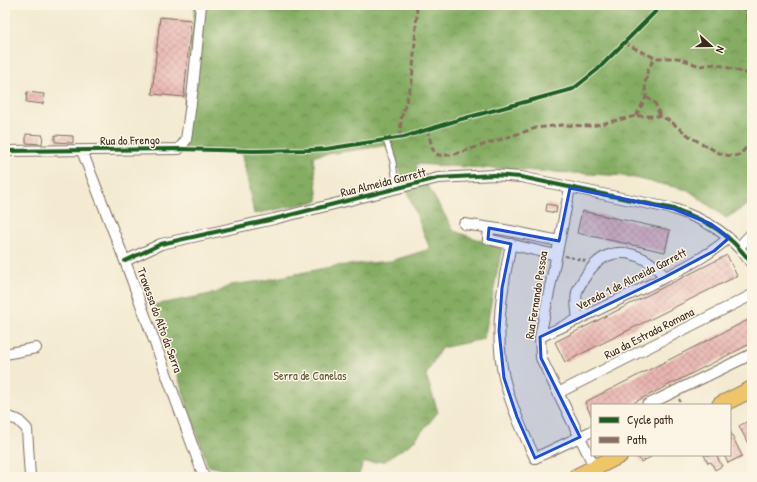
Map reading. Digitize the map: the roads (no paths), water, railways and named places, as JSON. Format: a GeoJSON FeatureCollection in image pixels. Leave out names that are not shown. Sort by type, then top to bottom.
{"type":"FeatureCollection","features":[{"type":"Feature","properties":{"kind":"main road"},"geometry":{"type":"LineString","coordinates":[[722,404],[752,389]]}},
{"type":"Feature","properties":{"kind":"main road"},"geometry":{"type":"LineString","coordinates":[[576,477],[618,456]]}},
{"type":"Feature","properties":{"kind":"street","name":"Rua do Frengo"},"geometry":{"type":"LineString","coordinates":[[82,151],[179,149],[186,140],[193,88],[201,5]]}},
{"type":"Feature","properties":{"kind":"street"},"geometry":{"type":"LineString","coordinates":[[5,151],[82,151]]}},
{"type":"Feature","properties":{"kind":"street","name":"Travessa do Alto da Serra"},"geometry":{"type":"LineString","coordinates":[[82,151],[125,261],[204,477]]}},
{"type":"Feature","properties":{"kind":"street","name":"Rua Almeida Garrett"},"geometry":{"type":"LineString","coordinates":[[125,261],[161,244],[274,220],[438,178],[494,175],[521,177],[674,209],[689,214],[711,224],[729,238],[739,247],[752,264]]}},
{"type":"Feature","properties":{"kind":"street","name":"Rua Fernando Pessoa"},"geometry":{"type":"LineString","coordinates":[[570,188],[540,337],[541,358],[595,468]]}},
{"type":"Feature","properties":{"kind":"street"},"geometry":{"type":"LineString","coordinates":[[464,224],[559,241]]}},
{"type":"Feature","properties":{"kind":"street"},"geometry":{"type":"LineString","coordinates":[[489,228],[488,239],[556,255]]}},
{"type":"Feature","properties":{"kind":"street"},"geometry":{"type":"LineString","coordinates":[[739,247],[752,233]]}},
{"type":"Feature","properties":{"kind":"street","name":"Vereda 1 de Almeida Garrett"},"geometry":{"type":"LineString","coordinates":[[540,337],[665,277],[714,251],[729,238]]}},
{"type":"Feature","properties":{"kind":"street"},"geometry":{"type":"LineString","coordinates":[[511,244],[502,288],[499,331],[504,378],[517,418],[535,458],[591,432]]}},
{"type":"Feature","properties":{"kind":"street"},"geometry":{"type":"LineString","coordinates":[[578,320],[577,292],[584,278],[593,266],[607,256],[620,252],[635,255],[652,263],[665,277]]}},
{"type":"Feature","properties":{"kind":"street","name":"Rua da Estrada Romana"},"geometry":{"type":"LineString","coordinates":[[558,393],[752,295]]}},
{"type":"Feature","properties":{"kind":"street"},"geometry":{"type":"LineString","coordinates":[[5,354],[36,348]]}},
{"type":"Feature","properties":{"kind":"street"},"geometry":{"type":"LineString","coordinates":[[648,404],[752,354]]}},
{"type":"Feature","properties":{"kind":"street"},"geometry":{"type":"LineString","coordinates":[[5,416],[18,420],[27,429],[30,477]]}},
{"type":"Feature","properties":{"kind":"lane"},"geometry":{"type":"LineString","coordinates":[[386,140],[393,162],[397,189]]}},
{"type":"Feature","properties":{"kind":"park label","name":"Serra de Canelas"},"geometry":{"type":"Point","coordinates":[310,375]}}]}
